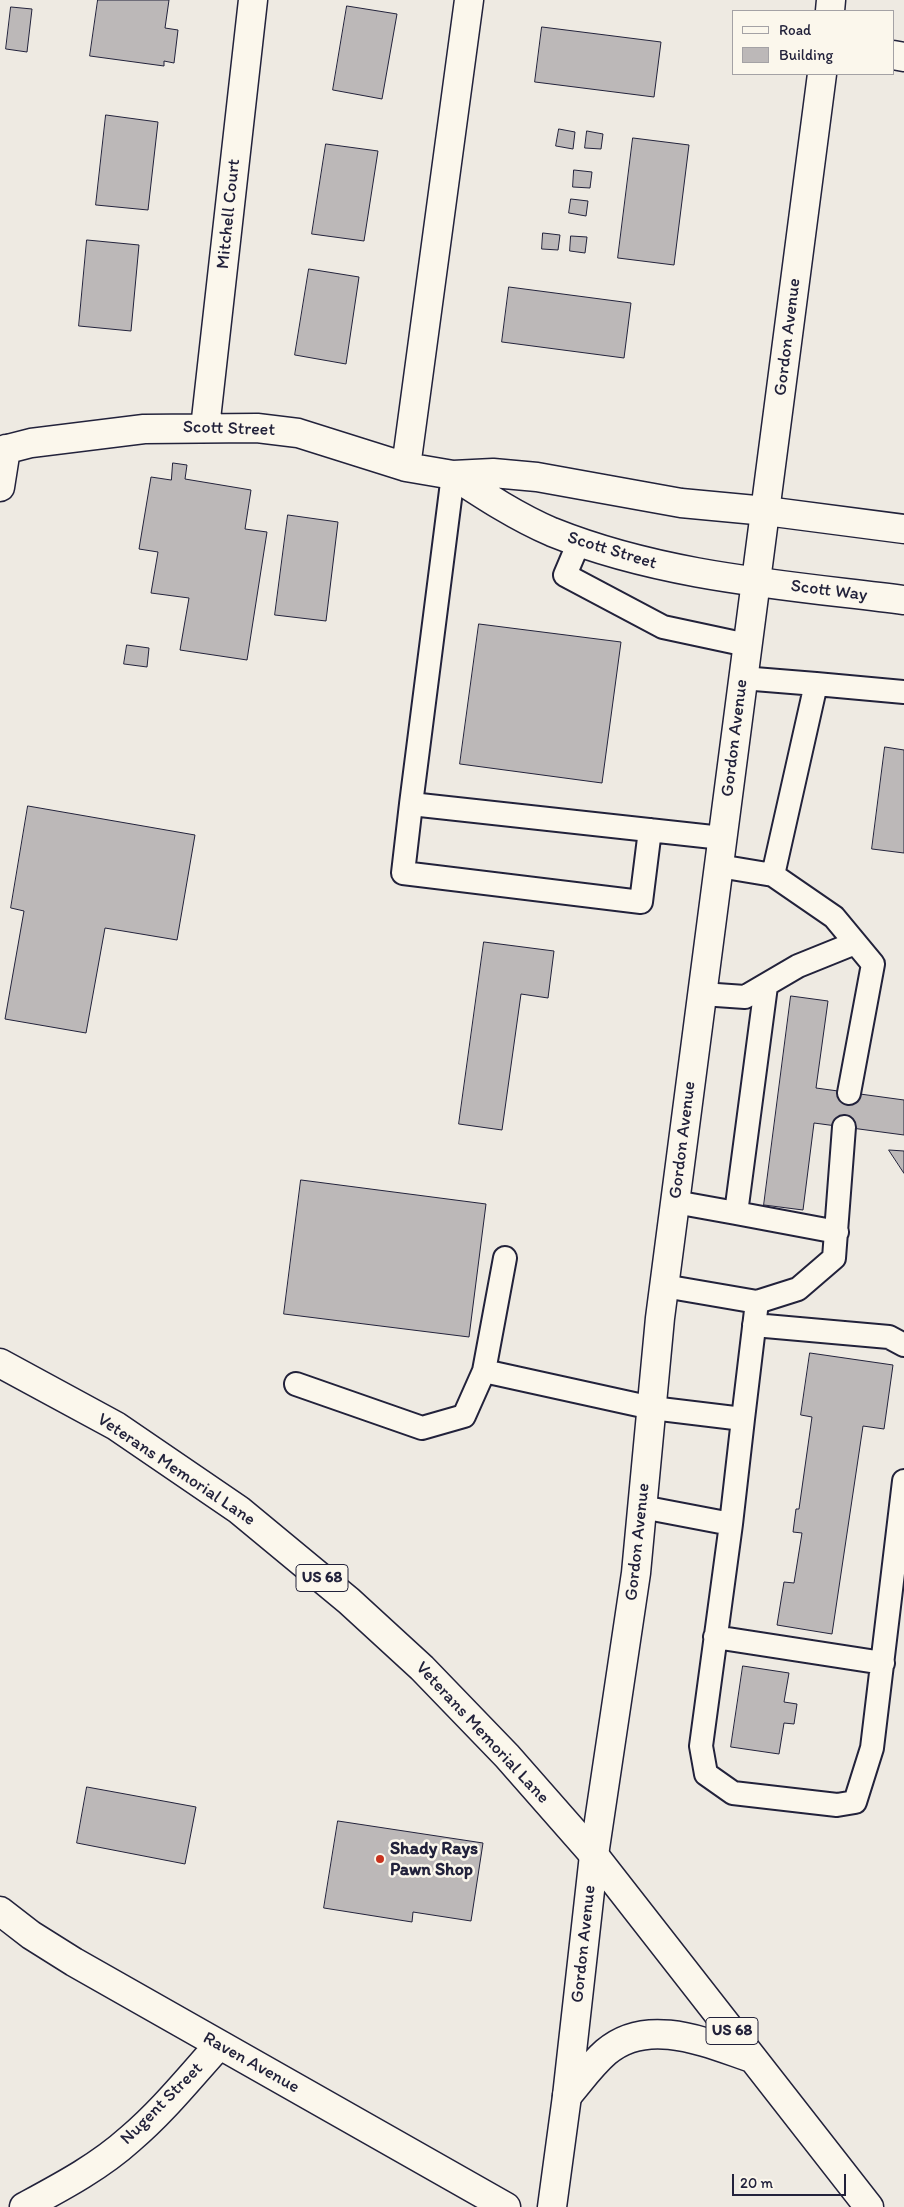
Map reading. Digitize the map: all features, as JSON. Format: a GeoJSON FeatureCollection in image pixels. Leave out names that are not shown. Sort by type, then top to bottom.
{"type":"FeatureCollection","features":[{"type":"Feature","properties":{"kind":"street","name":"Mitchell Court"},"geometry":{"type":"LineString","coordinates":[[205,428],[254,0]]}},
{"type":"Feature","properties":{"kind":"street"},"geometry":{"type":"LineString","coordinates":[[406,467],[470,0]]}},
{"type":"Feature","properties":{"kind":"street","name":"Gordon Avenue"},"geometry":{"type":"LineString","coordinates":[[552,2207],[567,2096],[594,1855],[636,1573],[664,1286],[822,75]]}},
{"type":"Feature","properties":{"kind":"street","name":"Scott Street"},"geometry":{"type":"LineString","coordinates":[[3,450],[31,443],[144,429],[257,428],[298,433],[406,467],[453,475],[493,473],[537,476],[681,503],[766,511]]}},
{"type":"Feature","properties":{"kind":"street"},"geometry":{"type":"LineString","coordinates":[[0,487],[3,450]]}},
{"type":"Feature","properties":{"kind":"street","name":"Scott Street"},"geometry":{"type":"LineString","coordinates":[[453,475],[505,508],[550,531],[579,542],[680,571],[755,581]]}},
{"type":"Feature","properties":{"kind":"street"},"geometry":{"type":"LineString","coordinates":[[766,511],[904,529]]}},
{"type":"Feature","properties":{"kind":"street","name":"Scott Way"},"geometry":{"type":"LineString","coordinates":[[755,581],[904,600]]}},
{"type":"Feature","properties":{"kind":"street","name":"Veterans Memorial Lane"},"geometry":{"type":"LineString","coordinates":[[0,1363],[116,1426],[239,1510],[349,1600],[422,1668],[507,1756],[594,1855],[869,2207]]}},
{"type":"Feature","properties":{"kind":"street","name":"Raven Avenue"},"geometry":{"type":"LineString","coordinates":[[0,1911],[31,1935],[74,1962],[506,2207]]}},
{"type":"Feature","properties":{"kind":"street"},"geometry":{"type":"LineString","coordinates":[[567,2096],[607,2051],[632,2038],[649,2034],[685,2037],[752,2058]]}},
{"type":"Feature","properties":{"kind":"street","name":"Nugent Street"},"geometry":{"type":"LineString","coordinates":[[24,2207],[94,2167],[128,2141],[160,2111],[219,2045]]}},
{"type":"Feature","properties":{"kind":"lane"},"geometry":{"type":"LineString","coordinates":[[453,475],[403,873],[641,902],[650,830]]}},
{"type":"Feature","properties":{"kind":"lane"},"geometry":{"type":"LineString","coordinates":[[579,542],[565,576],[663,627],[747,644]]}},
{"type":"Feature","properties":{"kind":"lane"},"geometry":{"type":"LineString","coordinates":[[742,678],[904,692]]}},
{"type":"Feature","properties":{"kind":"lane"},"geometry":{"type":"LineString","coordinates":[[773,875],[816,684]]}},
{"type":"Feature","properties":{"kind":"lane"},"geometry":{"type":"LineString","coordinates":[[411,804],[722,838]]}},
{"type":"Feature","properties":{"kind":"lane"},"geometry":{"type":"LineString","coordinates":[[719,866],[773,875],[834,917],[873,964],[848,1093]]}},
{"type":"Feature","properties":{"kind":"lane"},"geometry":{"type":"LineString","coordinates":[[702,994],[745,997],[798,966],[855,942]]}},
{"type":"Feature","properties":{"kind":"lane"},"geometry":{"type":"LineString","coordinates":[[736,1213],[766,986]]}},
{"type":"Feature","properties":{"kind":"lane"},"geometry":{"type":"LineString","coordinates":[[664,1286],[757,1302],[798,1289],[834,1258],[844,1127]]}},
{"type":"Feature","properties":{"kind":"lane"},"geometry":{"type":"LineString","coordinates":[[675,1202],[837,1232]]}},
{"type":"Feature","properties":{"kind":"lane"},"geometry":{"type":"LineString","coordinates":[[296,1384],[422,1428],[464,1416],[484,1371],[505,1258]]}},
{"type":"Feature","properties":{"kind":"lane"},"geometry":{"type":"LineString","coordinates":[[757,1302],[731,1524],[701,1746],[706,1774],[733,1793],[837,1805],[855,1802],[872,1748],[904,1481]]}},
{"type":"Feature","properties":{"kind":"lane"},"geometry":{"type":"LineString","coordinates":[[754,1325],[889,1337],[904,1345]]}},
{"type":"Feature","properties":{"kind":"lane"},"geometry":{"type":"LineString","coordinates":[[484,1371],[652,1408],[743,1419]]}},
{"type":"Feature","properties":{"kind":"lane"},"geometry":{"type":"LineString","coordinates":[[642,1507],[731,1524]]}},
{"type":"Feature","properties":{"kind":"lane"},"geometry":{"type":"LineString","coordinates":[[715,1637],[883,1663]]}},
{"type":"Feature","properties":{"kind":"building"},"geometry":{"type":"Polygon","coordinates":[[[98,0],[169,0],[165,28],[178,30],[174,63],[164,61],[164,66],[90,56],[98,0]]]}},
{"type":"Feature","properties":{"kind":"building"},"geometry":{"type":"Polygon","coordinates":[[[347,6],[397,14],[382,99],[333,90],[347,6]]]}},
{"type":"Feature","properties":{"kind":"building"},"geometry":{"type":"Polygon","coordinates":[[[11,7],[32,9],[27,52],[6,49],[11,7]]]}},
{"type":"Feature","properties":{"kind":"building"},"geometry":{"type":"Polygon","coordinates":[[[542,27],[661,42],[654,97],[535,82],[542,27]]]}},
{"type":"Feature","properties":{"kind":"building"},"geometry":{"type":"Polygon","coordinates":[[[106,115],[158,122],[148,210],[96,205],[106,115]]]}},
{"type":"Feature","properties":{"kind":"building"},"geometry":{"type":"Polygon","coordinates":[[[559,129],[575,132],[573,149],[556,146],[559,129]]]}},
{"type":"Feature","properties":{"kind":"building"},"geometry":{"type":"Polygon","coordinates":[[[587,131],[603,134],[601,149],[585,148],[587,131]]]}},
{"type":"Feature","properties":{"kind":"building"},"geometry":{"type":"Polygon","coordinates":[[[633,138],[689,145],[674,265],[618,258],[633,138]]]}},
{"type":"Feature","properties":{"kind":"building"},"geometry":{"type":"Polygon","coordinates":[[[326,144],[378,151],[364,241],[312,234],[326,144]]]}},
{"type":"Feature","properties":{"kind":"building"},"geometry":{"type":"Polygon","coordinates":[[[574,170],[592,172],[590,188],[573,187],[574,170]]]}},
{"type":"Feature","properties":{"kind":"building"},"geometry":{"type":"Polygon","coordinates":[[[571,199],[588,201],[586,216],[569,213],[571,199]]]}},
{"type":"Feature","properties":{"kind":"building"},"geometry":{"type":"Polygon","coordinates":[[[543,233],[560,235],[558,250],[542,249],[543,233]]]}},
{"type":"Feature","properties":{"kind":"building"},"geometry":{"type":"Polygon","coordinates":[[[571,236],[587,237],[585,253],[570,251],[571,236]]]}},
{"type":"Feature","properties":{"kind":"building"},"geometry":{"type":"Polygon","coordinates":[[[87,240],[139,245],[131,331],[79,326],[87,240]]]}},
{"type":"Feature","properties":{"kind":"building"},"geometry":{"type":"Polygon","coordinates":[[[309,269],[359,277],[346,364],[295,355],[309,269]]]}},
{"type":"Feature","properties":{"kind":"building"},"geometry":{"type":"Polygon","coordinates":[[[509,287],[631,303],[624,358],[502,342],[509,287]]]}},
{"type":"Feature","properties":{"kind":"building"},"geometry":{"type":"Polygon","coordinates":[[[173,463],[187,465],[185,479],[251,490],[245,529],[267,532],[247,660],[180,650],[189,598],[151,593],[158,552],[139,549],[151,477],[171,480],[173,463]]]}},
{"type":"Feature","properties":{"kind":"building"},"geometry":{"type":"Polygon","coordinates":[[[288,515],[338,522],[326,621],[275,615],[288,515]]]}},
{"type":"Feature","properties":{"kind":"building"},"geometry":{"type":"Polygon","coordinates":[[[479,624],[621,642],[602,783],[460,764],[479,624]]]}},
{"type":"Feature","properties":{"kind":"building"},"geometry":{"type":"Polygon","coordinates":[[[127,645],[149,648],[147,667],[124,664],[127,645]]]}},
{"type":"Feature","properties":{"kind":"building"},"geometry":{"type":"Polygon","coordinates":[[[885,747],[904,750],[904,853],[872,849],[885,747]]]}},
{"type":"Feature","properties":{"kind":"building"},"geometry":{"type":"Polygon","coordinates":[[[28,806],[195,835],[177,940],[105,928],[86,1033],[5,1019],[24,911],[11,908],[28,806]]]}},
{"type":"Feature","properties":{"kind":"building"},"geometry":{"type":"Polygon","coordinates":[[[484,942],[554,951],[548,998],[521,994],[502,1130],[459,1124],[484,942]]]}},
{"type":"Feature","properties":{"kind":"building"},"geometry":{"type":"Polygon","coordinates":[[[791,996],[828,1001],[816,1088],[904,1100],[904,1135],[814,1123],[803,1210],[764,1205],[791,996]]]}},
{"type":"Feature","properties":{"kind":"building"},"geometry":{"type":"Polygon","coordinates":[[[889,1150],[904,1151],[904,1173],[889,1150]]]}},
{"type":"Feature","properties":{"kind":"building"},"geometry":{"type":"Polygon","coordinates":[[[301,1180],[486,1204],[469,1337],[284,1314],[301,1180]]]}},
{"type":"Feature","properties":{"kind":"building"},"geometry":{"type":"Polygon","coordinates":[[[810,1353],[893,1365],[884,1429],[863,1426],[832,1634],[777,1625],[784,1582],[794,1583],[802,1533],[793,1532],[796,1509],[799,1509],[812,1417],[801,1415],[810,1353]]]}},
{"type":"Feature","properties":{"kind":"building"},"geometry":{"type":"Polygon","coordinates":[[[743,1666],[789,1673],[784,1702],[797,1704],[794,1724],[784,1723],[779,1754],[731,1747],[743,1666]]]}},
{"type":"Feature","properties":{"kind":"building"},"geometry":{"type":"Polygon","coordinates":[[[87,1787],[196,1807],[185,1864],[77,1843],[87,1787]]]}},
{"type":"Feature","properties":{"kind":"building"},"geometry":{"type":"Polygon","coordinates":[[[338,1821],[483,1843],[471,1921],[413,1912],[412,1922],[324,1908],[338,1821]]]}},
{"type":"Feature","properties":{"kind":"place","name":"Shady Rays Pawn Shop"},"geometry":{"type":"Point","coordinates":[380,1859]}}]}
